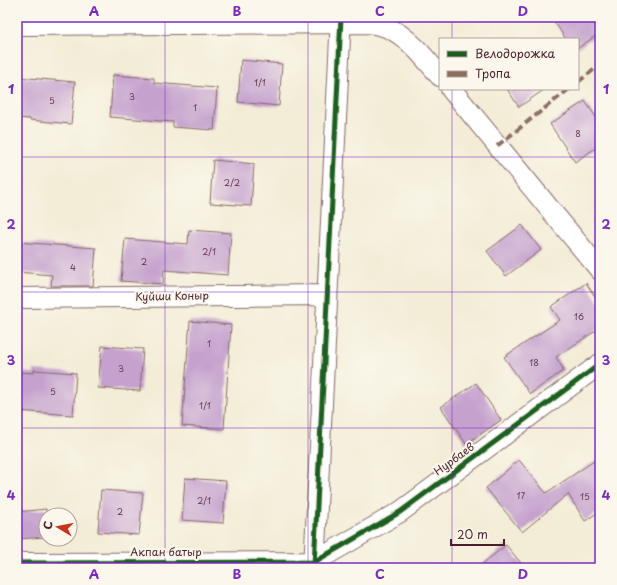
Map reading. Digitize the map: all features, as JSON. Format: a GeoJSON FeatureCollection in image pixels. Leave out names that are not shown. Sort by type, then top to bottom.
{"type":"FeatureCollection","features":[{"type":"Feature","properties":{"kind":"street"},"geometry":{"type":"LineString","coordinates":[[17,25],[340,20],[368,23],[387,27],[405,38],[439,75]]}},
{"type":"Feature","properties":{"kind":"street"},"geometry":{"type":"LineString","coordinates":[[314,565],[340,20]]}},
{"type":"Feature","properties":{"kind":"street"},"geometry":{"type":"LineString","coordinates":[[452,90],[600,270]]}},
{"type":"Feature","properties":{"kind":"street","name":"Куйши Коныр"},"geometry":{"type":"LineString","coordinates":[[17,298],[327,295]]}},
{"type":"Feature","properties":{"kind":"street","name":"Нурбаев"},"geometry":{"type":"LineString","coordinates":[[314,565],[400,512],[600,364]]}},
{"type":"Feature","properties":{"kind":"street","name":"Акпан батыр"},"geometry":{"type":"LineString","coordinates":[[17,563],[314,565]]}},
{"type":"Feature","properties":{"kind":"building"},"geometry":{"type":"Polygon","coordinates":[[[551,17],[600,17],[600,33],[579,47],[579,38],[565,38],[551,17]]]}},
{"type":"Feature","properties":{"kind":"building"},"geometry":{"type":"Polygon","coordinates":[[[241,60],[282,64],[279,106],[238,102],[241,60]]]}},
{"type":"Feature","properties":{"kind":"building"},"geometry":{"type":"Polygon","coordinates":[[[113,75],[154,78],[154,83],[217,88],[214,130],[173,127],[173,122],[110,117],[113,75]]]}},
{"type":"Feature","properties":{"kind":"building"},"geometry":{"type":"Polygon","coordinates":[[[17,77],[75,82],[71,124],[17,118],[17,77]]]}},
{"type":"Feature","properties":{"kind":"building"},"geometry":{"type":"Polygon","coordinates":[[[508,90],[544,90],[519,107],[508,90]]]}},
{"type":"Feature","properties":{"kind":"building"},"geometry":{"type":"Polygon","coordinates":[[[585,101],[600,123],[600,145],[575,162],[550,124],[585,101]]]}},
{"type":"Feature","properties":{"kind":"building"},"geometry":{"type":"Polygon","coordinates":[[[213,160],[254,164],[251,206],[210,203],[213,160]]]}},
{"type":"Feature","properties":{"kind":"building"},"geometry":{"type":"Polygon","coordinates":[[[522,225],[541,250],[506,276],[487,251],[522,225]]]}},
{"type":"Feature","properties":{"kind":"building"},"geometry":{"type":"Polygon","coordinates":[[[189,230],[231,233],[228,275],[164,270],[163,284],[121,281],[125,239],[188,244],[189,230]]]}},
{"type":"Feature","properties":{"kind":"building"},"geometry":{"type":"Polygon","coordinates":[[[17,242],[96,248],[93,286],[51,286],[52,275],[17,272],[17,242]]]}},
{"type":"Feature","properties":{"kind":"building"},"geometry":{"type":"Polygon","coordinates":[[[586,283],[600,304],[600,328],[556,357],[564,370],[530,394],[504,357],[560,320],[551,307],[586,283]]]}},
{"type":"Feature","properties":{"kind":"building"},"geometry":{"type":"Polygon","coordinates":[[[190,321],[231,325],[224,429],[182,426],[190,321]]]}},
{"type":"Feature","properties":{"kind":"building"},"geometry":{"type":"Polygon","coordinates":[[[102,346],[143,349],[140,391],[98,388],[102,346]]]}},
{"type":"Feature","properties":{"kind":"building"},"geometry":{"type":"Polygon","coordinates":[[[34,370],[76,373],[73,415],[17,411],[17,372],[34,373],[34,370]]]}},
{"type":"Feature","properties":{"kind":"building"},"geometry":{"type":"Polygon","coordinates":[[[476,383],[501,420],[466,444],[441,407],[476,383]]]}},
{"type":"Feature","properties":{"kind":"building"},"geometry":{"type":"Polygon","coordinates":[[[600,457],[600,511],[585,521],[568,494],[522,532],[486,488],[519,460],[546,493],[600,457]]]}},
{"type":"Feature","properties":{"kind":"building"},"geometry":{"type":"Polygon","coordinates":[[[185,478],[226,481],[223,523],[182,520],[185,478]]]}},
{"type":"Feature","properties":{"kind":"building"},"geometry":{"type":"Polygon","coordinates":[[[101,490],[143,493],[139,535],[98,532],[101,490]]]}},
{"type":"Feature","properties":{"kind":"building"},"geometry":{"type":"Polygon","coordinates":[[[38,510],[38,538],[17,539],[17,512],[38,510]]]}},
{"type":"Feature","properties":{"kind":"building"},"geometry":{"type":"Polygon","coordinates":[[[506,545],[525,568],[477,568],[506,545]]]}},
{"type":"Feature","properties":{"kind":"marked path"},"geometry":{"type":"LineString","coordinates":[[579,81],[600,65]]}},
{"type":"Feature","properties":{"kind":"marked path"},"geometry":{"type":"LineString","coordinates":[[497,146],[568,90]]}},
{"type":"Feature","properties":{"kind":"cycle path"},"geometry":{"type":"LineString","coordinates":[[314,566],[341,17]]}},
{"type":"Feature","properties":{"kind":"cycle path"},"geometry":{"type":"LineString","coordinates":[[17,563],[314,562],[400,512],[600,364]]}}]}
